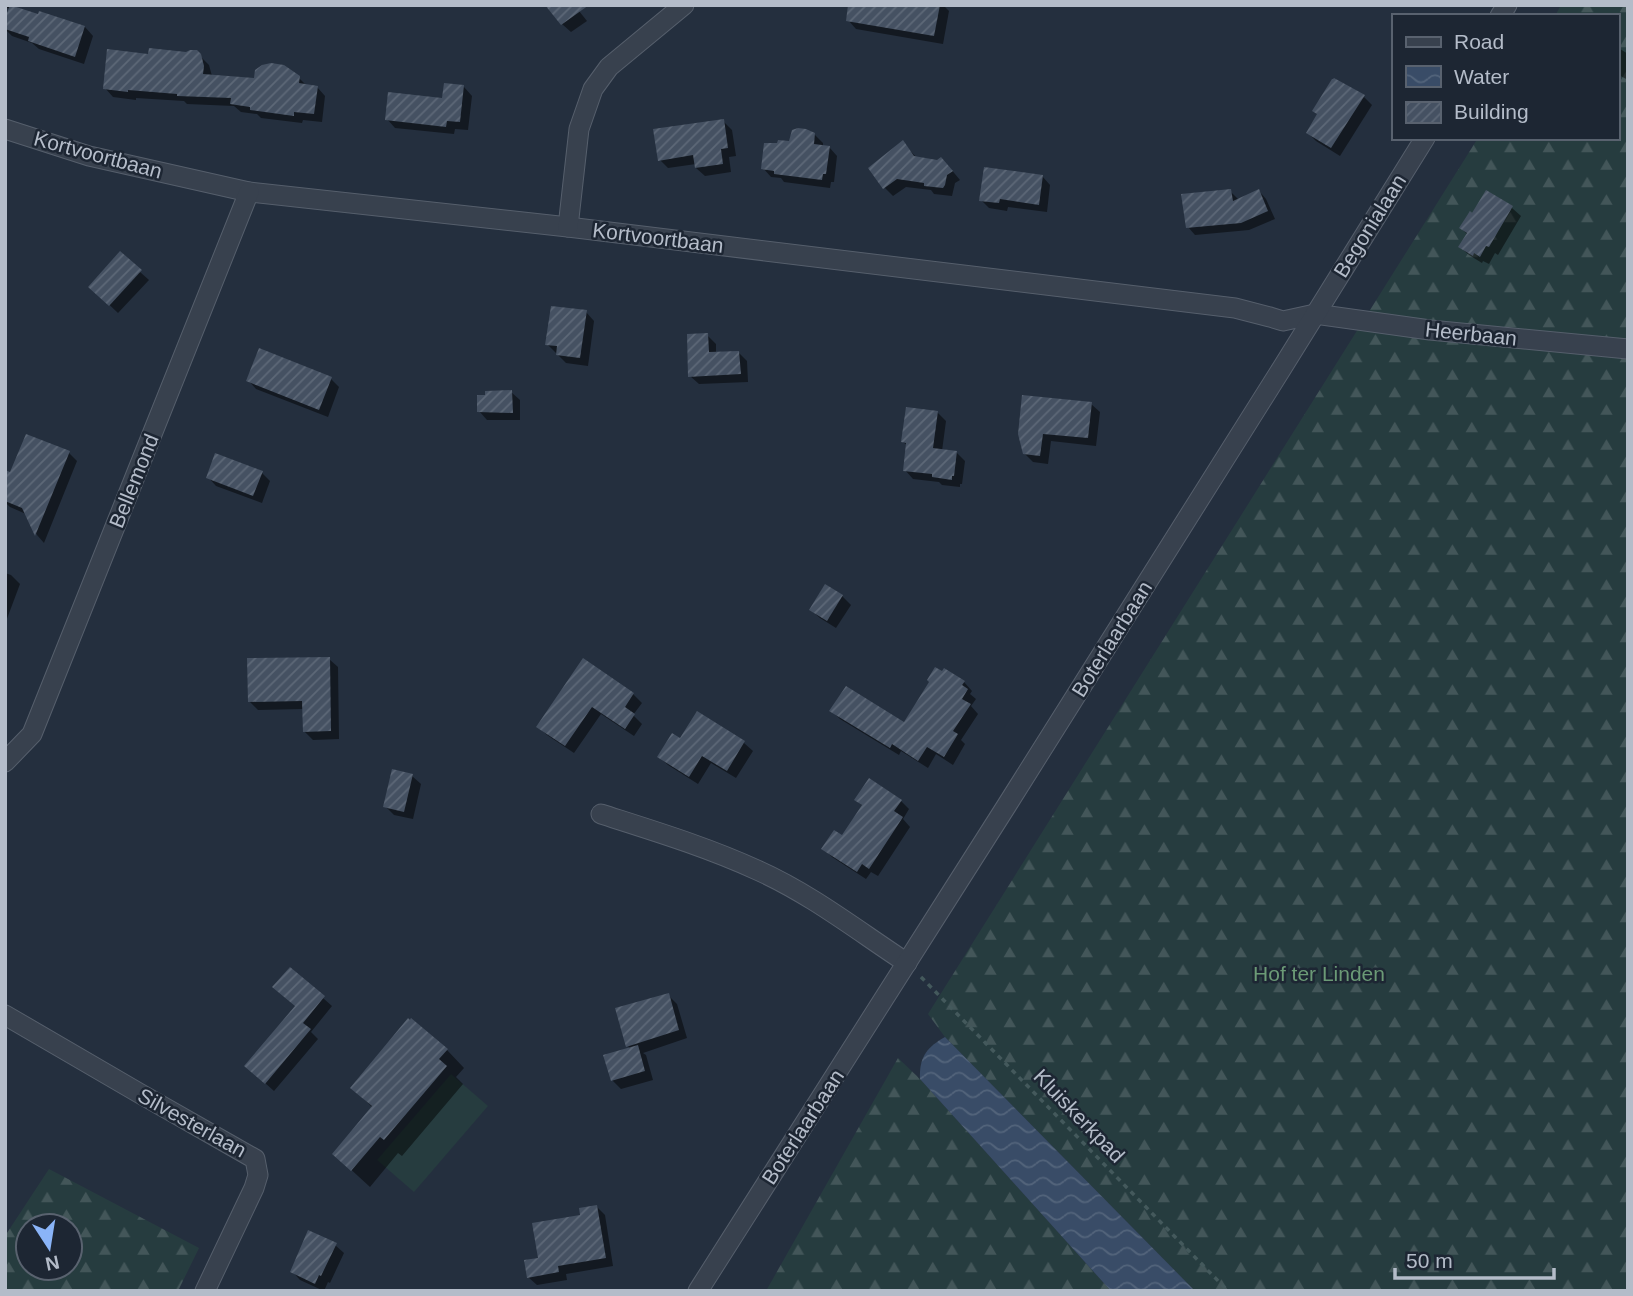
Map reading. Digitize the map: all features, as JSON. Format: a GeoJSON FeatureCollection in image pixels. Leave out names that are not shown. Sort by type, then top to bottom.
{"type":"FeatureCollection","features":[{"type":"Feature","properties":{"kind":"street"},"geometry":{"type":"LineString","coordinates":[[568,227],[579,129],[593,89],[609,67],[684,5]]}},
{"type":"Feature","properties":{"kind":"street","name":"Kortvoortbaan"},"geometry":{"type":"LineString","coordinates":[[5,128],[89,156],[249,191],[1234,308],[1283,321],[1315,314]]}},
{"type":"Feature","properties":{"kind":"street","name":"Begonialaan"},"geometry":{"type":"LineString","coordinates":[[1315,314],[1424,140]]}},
{"type":"Feature","properties":{"kind":"street","name":"Bellemond"},"geometry":{"type":"LineString","coordinates":[[5,762],[32,734],[249,191]]}},
{"type":"Feature","properties":{"kind":"street","name":"Heerbaan"},"geometry":{"type":"LineString","coordinates":[[1315,314],[1430,330],[1628,349]]}},
{"type":"Feature","properties":{"kind":"street","name":"Boterlaarbaan"},"geometry":{"type":"LineString","coordinates":[[698,1291],[1315,314]]}},
{"type":"Feature","properties":{"kind":"street"},"geometry":{"type":"LineString","coordinates":[[601,814],[680,839],[758,870],[807,896],[907,963]]}},
{"type":"Feature","properties":{"kind":"street","name":"Silvesterlaan"},"geometry":{"type":"LineString","coordinates":[[5,1015],[255,1159],[258,1175],[254,1188],[205,1291]]}},
{"type":"Feature","properties":{"kind":"path","name":"Kluiskerkpad"},"geometry":{"type":"LineString","coordinates":[[907,963],[1228,1291]]}},
{"type":"Feature","properties":{"kind":"green space","name":"Hof ter Linden"},"geometry":{"type":"Polygon","coordinates":[[[1561,5],[1628,5],[1628,1291],[1195,1291],[945,1037],[928,1014],[1477,140],[1619,140],[1619,14],[1556,14],[1561,5]]]}},
{"type":"Feature","properties":{"kind":"green space"},"geometry":{"type":"Polygon","coordinates":[[[898,1058],[920,1079],[1111,1291],[766,1291],[898,1058]]]}},
{"type":"Feature","properties":{"kind":"green space"},"geometry":{"type":"Polygon","coordinates":[[[451,1074],[488,1106],[414,1192],[377,1160],[451,1074]]]}},
{"type":"Feature","properties":{"kind":"green space"},"geometry":{"type":"Polygon","coordinates":[[[49,1169],[199,1248],[178,1291],[5,1291],[5,1236],[14,1222],[14,1282],[84,1282],[84,1212],[21,1212],[49,1169]]]}},
{"type":"Feature","properties":{"kind":"water"},"geometry":{"type":"Polygon","coordinates":[[[945,1037],[1195,1291],[1111,1291],[920,1079],[925,1054],[945,1037]]]}},
{"type":"Feature","properties":{"kind":"building"},"geometry":{"type":"Polygon","coordinates":[[[10,5],[85,26],[75,57],[28,41],[29,37],[5,29],[5,18],[10,5]]]}},
{"type":"Feature","properties":{"kind":"building"},"geometry":{"type":"Polygon","coordinates":[[[545,5],[589,5],[561,25],[545,5]]]}},
{"type":"Feature","properties":{"kind":"building"},"geometry":{"type":"Polygon","coordinates":[[[848,5],[940,5],[934,36],[846,21],[848,5]]]}},
{"type":"Feature","properties":{"kind":"building"},"geometry":{"type":"Polygon","coordinates":[[[149,48],[186,52],[197,50],[204,66],[203,74],[254,78],[255,70],[262,65],[284,65],[300,76],[299,83],[318,86],[314,114],[294,112],[294,116],[250,110],[250,107],[230,104],[231,98],[103,89],[107,49],[148,54],[149,48]]]}},
{"type":"Feature","properties":{"kind":"building"},"geometry":{"type":"Polygon","coordinates":[[[1334,78],[1365,95],[1331,148],[1306,133],[1317,114],[1312,111],[1334,78]]]}},
{"type":"Feature","properties":{"kind":"building"},"geometry":{"type":"Polygon","coordinates":[[[444,83],[464,85],[460,122],[447,121],[446,127],[385,120],[388,92],[442,98],[444,83]]]}},
{"type":"Feature","properties":{"kind":"building"},"geometry":{"type":"Polygon","coordinates":[[[724,119],[728,148],[721,149],[723,164],[695,168],[693,155],[658,161],[653,129],[724,119]]]}},
{"type":"Feature","properties":{"kind":"building"},"geometry":{"type":"Polygon","coordinates":[[[798,128],[815,133],[814,144],[830,146],[826,174],[823,174],[822,180],[774,174],[774,171],[761,169],[764,143],[789,141],[792,130],[798,128]]]}},
{"type":"Feature","properties":{"kind":"building"},"geometry":{"type":"Polygon","coordinates":[[[903,140],[914,156],[937,160],[941,157],[953,171],[947,175],[943,188],[897,179],[883,189],[868,168],[903,140]]]}},
{"type":"Feature","properties":{"kind":"building"},"geometry":{"type":"Polygon","coordinates":[[[984,167],[1043,175],[1039,205],[1000,199],[999,203],[979,201],[984,167]]]}},
{"type":"Feature","properties":{"kind":"building"},"geometry":{"type":"Polygon","coordinates":[[[1231,189],[1233,201],[1259,189],[1268,211],[1241,223],[1186,228],[1181,194],[1231,189]]]}},
{"type":"Feature","properties":{"kind":"building"},"geometry":{"type":"Polygon","coordinates":[[[1486,190],[1513,206],[1489,247],[1486,246],[1480,257],[1474,253],[1473,256],[1458,247],[1467,233],[1459,228],[1486,190]]]}},
{"type":"Feature","properties":{"kind":"building"},"geometry":{"type":"Polygon","coordinates":[[[120,251],[142,270],[109,306],[88,287],[120,251]]]}},
{"type":"Feature","properties":{"kind":"building"},"geometry":{"type":"Polygon","coordinates":[[[551,306],[587,310],[580,358],[556,355],[557,346],[545,345],[551,306]]]}},
{"type":"Feature","properties":{"kind":"building"},"geometry":{"type":"Polygon","coordinates":[[[708,333],[709,352],[739,351],[741,374],[688,377],[687,334],[708,333]]]}},
{"type":"Feature","properties":{"kind":"building"},"geometry":{"type":"Polygon","coordinates":[[[259,348],[332,377],[319,410],[246,381],[259,348]]]}},
{"type":"Feature","properties":{"kind":"building"},"geometry":{"type":"Polygon","coordinates":[[[512,390],[513,413],[477,412],[477,395],[485,395],[485,391],[512,390]]]}},
{"type":"Feature","properties":{"kind":"building"},"geometry":{"type":"Polygon","coordinates":[[[1022,395],[1092,402],[1088,438],[1043,434],[1040,456],[1023,454],[1018,434],[1022,395]]]}},
{"type":"Feature","properties":{"kind":"building"},"geometry":{"type":"Polygon","coordinates":[[[906,407],[938,411],[933,448],[957,451],[952,480],[932,477],[932,474],[903,471],[906,443],[901,442],[906,407]]]}},
{"type":"Feature","properties":{"kind":"building"},"geometry":{"type":"Polygon","coordinates":[[[26,434],[70,451],[35,536],[22,508],[5,501],[5,470],[10,472],[26,434]]]}},
{"type":"Feature","properties":{"kind":"building"},"geometry":{"type":"Polygon","coordinates":[[[215,453],[263,471],[253,496],[206,478],[215,453]]]}},
{"type":"Feature","properties":{"kind":"building"},"geometry":{"type":"Polygon","coordinates":[[[825,584],[843,595],[827,621],[809,610],[825,584]]]}},
{"type":"Feature","properties":{"kind":"building"},"geometry":{"type":"Polygon","coordinates":[[[330,657],[331,731],[303,732],[302,701],[248,702],[247,658],[330,657]]]}},
{"type":"Feature","properties":{"kind":"building"},"geometry":{"type":"Polygon","coordinates":[[[583,658],[634,693],[625,707],[635,714],[625,729],[592,707],[565,746],[536,727],[583,658]]]}},
{"type":"Feature","properties":{"kind":"building"},"geometry":{"type":"Polygon","coordinates":[[[935,667],[942,671],[944,668],[965,681],[962,685],[968,689],[962,699],[971,704],[953,731],[958,734],[944,757],[927,747],[918,761],[892,744],[890,748],[829,711],[846,686],[904,722],[929,682],[927,680],[935,667]]]}},
{"type":"Feature","properties":{"kind":"building"},"geometry":{"type":"Polygon","coordinates":[[[697,711],[745,741],[727,771],[702,756],[689,777],[657,757],[672,733],[680,738],[697,711]]]}},
{"type":"Feature","properties":{"kind":"building"},"geometry":{"type":"Polygon","coordinates":[[[392,769],[413,774],[404,812],[383,807],[392,769]]]}},
{"type":"Feature","properties":{"kind":"building"},"geometry":{"type":"Polygon","coordinates":[[[869,778],[902,800],[894,811],[903,817],[869,869],[862,864],[857,872],[821,849],[834,830],[842,835],[862,805],[854,800],[869,778]]]}},
{"type":"Feature","properties":{"kind":"building"},"geometry":{"type":"Polygon","coordinates":[[[290,967],[325,996],[303,1023],[311,1029],[265,1084],[244,1066],[295,1006],[272,987],[290,967]]]}},
{"type":"Feature","properties":{"kind":"building"},"geometry":{"type":"Polygon","coordinates":[[[669,993],[679,1030],[626,1047],[615,1008],[669,993]]]}},
{"type":"Feature","properties":{"kind":"building"},"geometry":{"type":"Polygon","coordinates":[[[408,1018],[448,1049],[439,1059],[447,1066],[384,1140],[380,1137],[351,1171],[332,1154],[372,1106],[350,1088],[408,1018]]]}},
{"type":"Feature","properties":{"kind":"building"},"geometry":{"type":"Polygon","coordinates":[[[638,1045],[645,1071],[611,1081],[603,1055],[638,1045]]]}},
{"type":"Feature","properties":{"kind":"building"},"geometry":{"type":"Polygon","coordinates":[[[597,1205],[606,1258],[558,1266],[559,1272],[527,1278],[524,1260],[538,1258],[532,1223],[580,1215],[579,1208],[597,1205]]]}},
{"type":"Feature","properties":{"kind":"building"},"geometry":{"type":"Polygon","coordinates":[[[308,1230],[337,1243],[315,1284],[290,1272],[308,1230]]]}}]}
